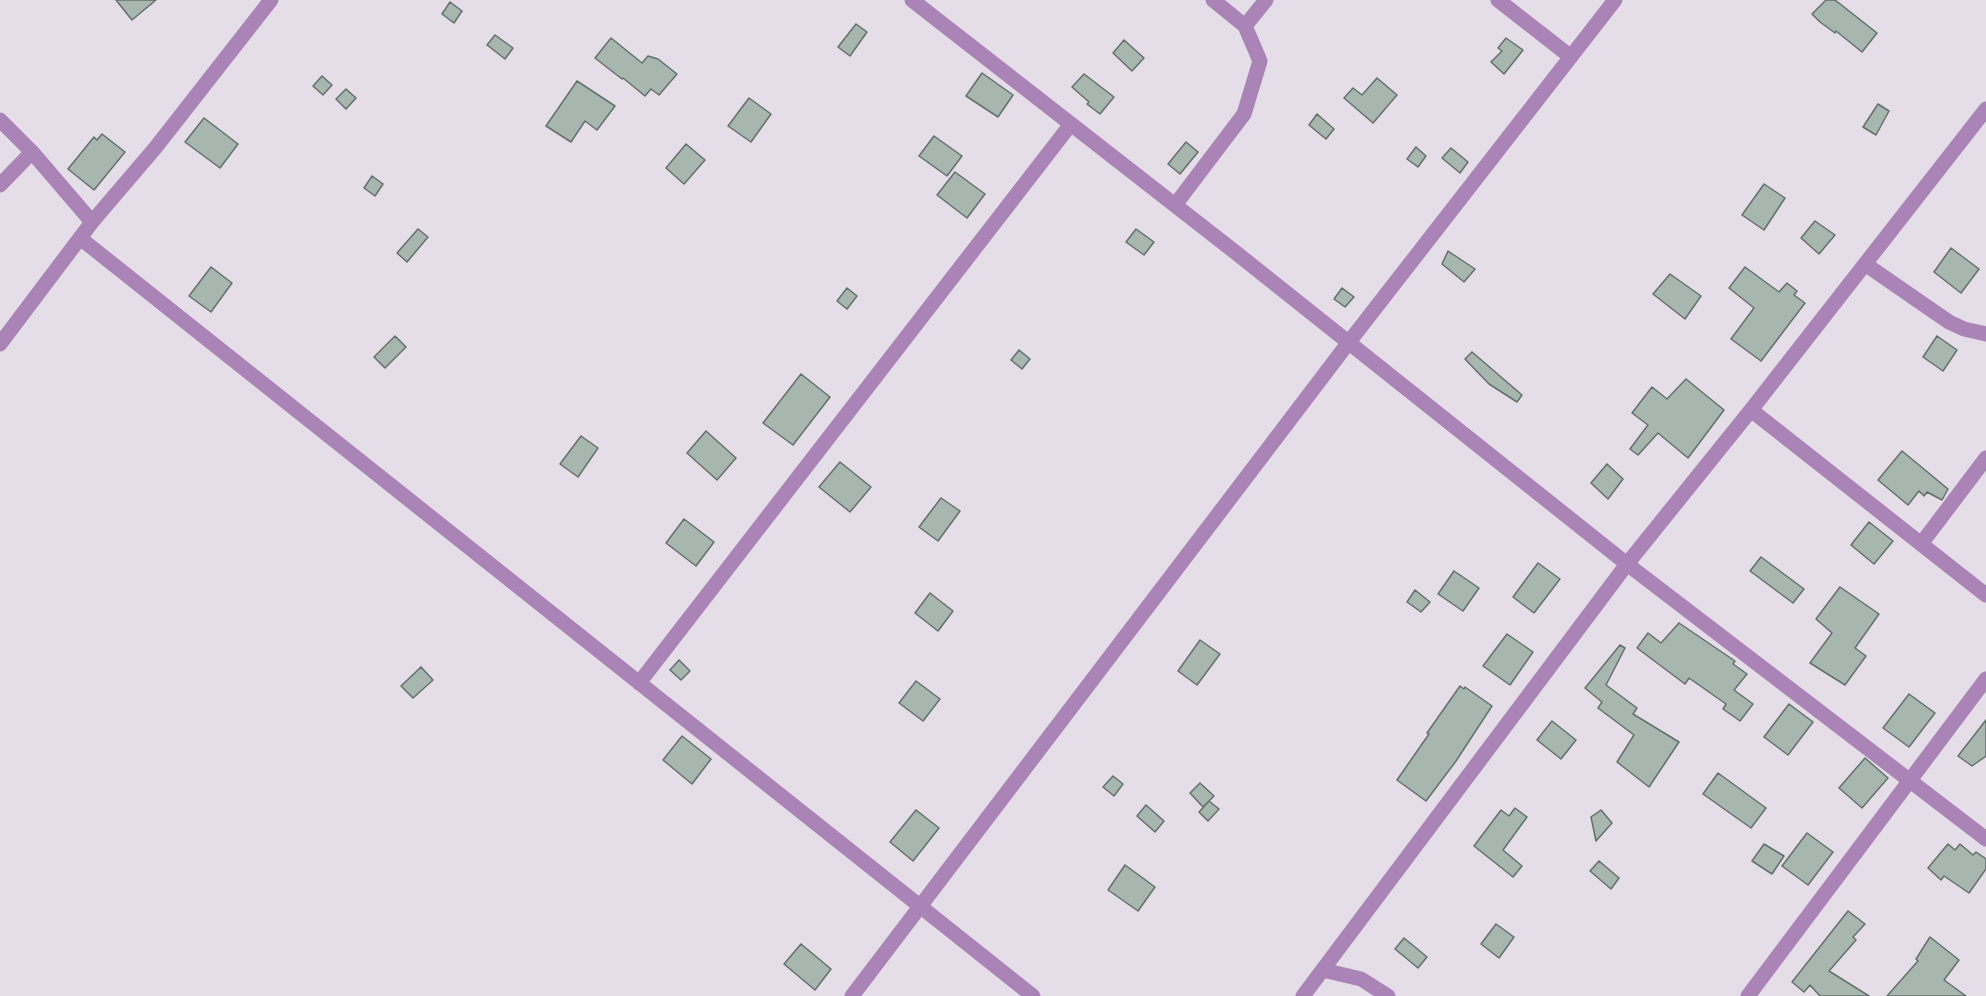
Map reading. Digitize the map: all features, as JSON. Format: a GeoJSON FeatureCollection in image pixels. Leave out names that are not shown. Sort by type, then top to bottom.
{"type":"FeatureCollection","features":[{"type":"Feature","properties":{"kind":"street"},"geometry":{"type":"LineString","coordinates":[[0,344],[92,222],[156,147],[271,0]]}},
{"type":"Feature","properties":{"kind":"street"},"geometry":{"type":"LineString","coordinates":[[912,0],[1349,342],[1627,564],[1986,839]]}},
{"type":"Feature","properties":{"kind":"street"},"geometry":{"type":"LineString","coordinates":[[1175,205],[1244,114],[1260,61],[1245,26],[1213,0]]}},
{"type":"Feature","properties":{"kind":"street"},"geometry":{"type":"LineString","coordinates":[[1245,26],[1266,0]]}},
{"type":"Feature","properties":{"kind":"street"},"geometry":{"type":"LineString","coordinates":[[1498,0],[1571,57]]}},
{"type":"Feature","properties":{"kind":"street"},"geometry":{"type":"LineString","coordinates":[[852,996],[1349,342],[1615,0]]}},
{"type":"Feature","properties":{"kind":"street"},"geometry":{"type":"LineString","coordinates":[[1303,996],[1627,564],[1751,410],[1986,109]]}},
{"type":"Feature","properties":{"kind":"street"},"geometry":{"type":"LineString","coordinates":[[0,120],[32,152],[92,222]]}},
{"type":"Feature","properties":{"kind":"street"},"geometry":{"type":"LineString","coordinates":[[639,683],[1071,124]]}},
{"type":"Feature","properties":{"kind":"street"},"geometry":{"type":"LineString","coordinates":[[0,185],[32,152]]}},
{"type":"Feature","properties":{"kind":"street"},"geometry":{"type":"LineString","coordinates":[[80,238],[1032,996]]}},
{"type":"Feature","properties":{"kind":"street"},"geometry":{"type":"LineString","coordinates":[[1865,264],[1949,322],[1964,329],[1986,334]]}},
{"type":"Feature","properties":{"kind":"street"},"geometry":{"type":"LineString","coordinates":[[1751,410],[1986,595]]}},
{"type":"Feature","properties":{"kind":"street"},"geometry":{"type":"LineString","coordinates":[[1921,544],[1986,458]]}},
{"type":"Feature","properties":{"kind":"street"},"geometry":{"type":"LineString","coordinates":[[1748,996],[1909,781],[1985,684]]}},
{"type":"Feature","properties":{"kind":"street"},"geometry":{"type":"LineString","coordinates":[[1323,970],[1361,979],[1388,996]]}},
{"type":"Feature","properties":{"kind":"building"},"geometry":{"type":"Polygon","coordinates":[[[116,0],[156,0],[132,20],[116,0]]]}},
{"type":"Feature","properties":{"kind":"building"},"geometry":{"type":"Polygon","coordinates":[[[1826,0],[1835,0],[1877,33],[1862,52],[1812,14],[1826,0]]]}},
{"type":"Feature","properties":{"kind":"building"},"geometry":{"type":"Polygon","coordinates":[[[450,2],[462,11],[454,23],[442,14],[450,2]]]}},
{"type":"Feature","properties":{"kind":"building"},"geometry":{"type":"Polygon","coordinates":[[[856,24],[867,32],[850,56],[838,47],[856,24]]]}},
{"type":"Feature","properties":{"kind":"building"},"geometry":{"type":"Polygon","coordinates":[[[495,35],[513,48],[505,59],[487,45],[495,35]]]}},
{"type":"Feature","properties":{"kind":"building"},"geometry":{"type":"Polygon","coordinates":[[[611,38],[642,63],[648,56],[658,59],[677,74],[659,95],[651,89],[645,96],[595,58],[611,38]]]}},
{"type":"Feature","properties":{"kind":"building"},"geometry":{"type":"Polygon","coordinates":[[[1506,38],[1523,50],[1504,74],[1491,62],[1502,51],[1498,48],[1506,38]]]}},
{"type":"Feature","properties":{"kind":"building"},"geometry":{"type":"Polygon","coordinates":[[[1124,40],[1144,58],[1132,71],[1113,53],[1124,40]]]}},
{"type":"Feature","properties":{"kind":"building"},"geometry":{"type":"Polygon","coordinates":[[[982,73],[1013,95],[998,117],[966,96],[982,73]]]}},
{"type":"Feature","properties":{"kind":"building"},"geometry":{"type":"Polygon","coordinates":[[[1084,74],[1114,97],[1100,114],[1087,104],[1089,102],[1072,87],[1084,74]]]}},
{"type":"Feature","properties":{"kind":"building"},"geometry":{"type":"Polygon","coordinates":[[[322,76],[332,85],[323,95],[313,86],[322,76]]]}},
{"type":"Feature","properties":{"kind":"building"},"geometry":{"type":"Polygon","coordinates":[[[1377,78],[1397,95],[1373,123],[1344,98],[1353,88],[1362,95],[1377,78]]]}},
{"type":"Feature","properties":{"kind":"building"},"geometry":{"type":"Polygon","coordinates":[[[577,81],[615,106],[597,130],[585,121],[571,142],[546,126],[577,81]]]}},
{"type":"Feature","properties":{"kind":"building"},"geometry":{"type":"Polygon","coordinates":[[[346,89],[356,98],[346,109],[336,99],[346,89]]]}},
{"type":"Feature","properties":{"kind":"building"},"geometry":{"type":"Polygon","coordinates":[[[749,98],[771,114],[751,142],[728,126],[749,98]]]}},
{"type":"Feature","properties":{"kind":"building"},"geometry":{"type":"Polygon","coordinates":[[[1878,104],[1889,111],[1876,135],[1863,127],[1878,104]]]}},
{"type":"Feature","properties":{"kind":"building"},"geometry":{"type":"Polygon","coordinates":[[[1317,114],[1334,129],[1326,139],[1309,125],[1317,114]]]}},
{"type":"Feature","properties":{"kind":"building"},"geometry":{"type":"Polygon","coordinates":[[[204,118],[238,144],[220,168],[185,142],[204,118]]]}},
{"type":"Feature","properties":{"kind":"building"},"geometry":{"type":"Polygon","coordinates":[[[102,134],[125,152],[94,190],[68,169],[94,137],[97,140],[102,134]]]}},
{"type":"Feature","properties":{"kind":"building"},"geometry":{"type":"Polygon","coordinates":[[[934,136],[962,156],[947,176],[919,156],[934,136]]]}},
{"type":"Feature","properties":{"kind":"building"},"geometry":{"type":"Polygon","coordinates":[[[1186,142],[1198,152],[1180,174],[1168,164],[1186,142]]]}},
{"type":"Feature","properties":{"kind":"building"},"geometry":{"type":"Polygon","coordinates":[[[686,144],[705,160],[684,184],[666,168],[686,144]]]}},
{"type":"Feature","properties":{"kind":"building"},"geometry":{"type":"Polygon","coordinates":[[[1416,147],[1426,156],[1418,167],[1407,159],[1416,147]]]}},
{"type":"Feature","properties":{"kind":"building"},"geometry":{"type":"Polygon","coordinates":[[[1451,148],[1468,162],[1460,173],[1442,158],[1451,148]]]}},
{"type":"Feature","properties":{"kind":"building"},"geometry":{"type":"Polygon","coordinates":[[[955,172],[985,194],[967,218],[937,195],[955,172]]]}},
{"type":"Feature","properties":{"kind":"building"},"geometry":{"type":"Polygon","coordinates":[[[372,176],[383,184],[375,196],[364,188],[372,176]]]}},
{"type":"Feature","properties":{"kind":"building"},"geometry":{"type":"Polygon","coordinates":[[[1764,184],[1785,198],[1764,230],[1742,215],[1764,184]]]}},
{"type":"Feature","properties":{"kind":"building"},"geometry":{"type":"Polygon","coordinates":[[[1815,221],[1835,235],[1819,254],[1801,238],[1815,221]]]}},
{"type":"Feature","properties":{"kind":"building"},"geometry":{"type":"Polygon","coordinates":[[[418,229],[428,237],[407,262],[397,253],[418,229]]]}},
{"type":"Feature","properties":{"kind":"building"},"geometry":{"type":"Polygon","coordinates":[[[1136,229],[1154,242],[1144,255],[1126,242],[1136,229]]]}},
{"type":"Feature","properties":{"kind":"building"},"geometry":{"type":"Polygon","coordinates":[[[1951,248],[1979,269],[1961,293],[1934,272],[1951,248]]]}},
{"type":"Feature","properties":{"kind":"building"},"geometry":{"type":"Polygon","coordinates":[[[1448,251],[1475,269],[1464,282],[1442,264],[1448,251]]]}},
{"type":"Feature","properties":{"kind":"building"},"geometry":{"type":"Polygon","coordinates":[[[211,267],[232,283],[211,312],[189,296],[211,267]]]}},
{"type":"Feature","properties":{"kind":"building"},"geometry":{"type":"Polygon","coordinates":[[[1745,267],[1779,292],[1787,283],[1797,291],[1794,295],[1805,303],[1761,361],[1731,339],[1754,308],[1729,288],[1745,267]]]}},
{"type":"Feature","properties":{"kind":"building"},"geometry":{"type":"Polygon","coordinates":[[[1670,274],[1701,296],[1685,319],[1653,294],[1670,274]]]}},
{"type":"Feature","properties":{"kind":"building"},"geometry":{"type":"Polygon","coordinates":[[[847,288],[857,296],[847,309],[837,301],[847,288]]]}},
{"type":"Feature","properties":{"kind":"building"},"geometry":{"type":"Polygon","coordinates":[[[1342,288],[1354,297],[1345,307],[1334,299],[1342,288]]]}},
{"type":"Feature","properties":{"kind":"building"},"geometry":{"type":"Polygon","coordinates":[[[395,336],[406,347],[385,368],[374,357],[395,336]]]}},
{"type":"Feature","properties":{"kind":"building"},"geometry":{"type":"Polygon","coordinates":[[[1937,336],[1957,350],[1943,371],[1923,357],[1937,336]]]}},
{"type":"Feature","properties":{"kind":"building"},"geometry":{"type":"Polygon","coordinates":[[[1019,350],[1030,359],[1022,369],[1011,360],[1019,350]]]}},
{"type":"Feature","properties":{"kind":"building"},"geometry":{"type":"Polygon","coordinates":[[[1472,352],[1522,395],[1517,402],[1489,384],[1465,359],[1472,352]]]}},
{"type":"Feature","properties":{"kind":"building"},"geometry":{"type":"Polygon","coordinates":[[[801,374],[830,397],[793,445],[763,423],[801,374]]]}},
{"type":"Feature","properties":{"kind":"building"},"geometry":{"type":"Polygon","coordinates":[[[1686,379],[1724,410],[1688,458],[1658,433],[1638,455],[1630,449],[1648,425],[1632,413],[1652,387],[1667,399],[1686,379]]]}},
{"type":"Feature","properties":{"kind":"building"},"geometry":{"type":"Polygon","coordinates":[[[706,431],[736,458],[717,480],[687,453],[706,431]]]}},
{"type":"Feature","properties":{"kind":"building"},"geometry":{"type":"Polygon","coordinates":[[[581,436],[598,448],[578,477],[560,464],[581,436]]]}},
{"type":"Feature","properties":{"kind":"building"},"geometry":{"type":"Polygon","coordinates":[[[1902,451],[1948,489],[1942,500],[1927,492],[1924,496],[1919,491],[1908,505],[1878,480],[1902,451]]]}},
{"type":"Feature","properties":{"kind":"building"},"geometry":{"type":"Polygon","coordinates":[[[840,462],[871,487],[850,512],[819,487],[840,462]]]}},
{"type":"Feature","properties":{"kind":"building"},"geometry":{"type":"Polygon","coordinates":[[[1607,464],[1623,479],[1608,499],[1591,483],[1607,464]]]}},
{"type":"Feature","properties":{"kind":"building"},"geometry":{"type":"Polygon","coordinates":[[[941,498],[960,511],[938,541],[919,527],[941,498]]]}},
{"type":"Feature","properties":{"kind":"building"},"geometry":{"type":"Polygon","coordinates":[[[684,519],[714,542],[696,566],[666,543],[684,519]]]}},
{"type":"Feature","properties":{"kind":"building"},"geometry":{"type":"Polygon","coordinates":[[[1869,522],[1893,541],[1874,564],[1851,545],[1869,522]]]}},
{"type":"Feature","properties":{"kind":"building"},"geometry":{"type":"Polygon","coordinates":[[[1761,557],[1804,589],[1793,603],[1750,571],[1761,557]]]}},
{"type":"Feature","properties":{"kind":"building"},"geometry":{"type":"Polygon","coordinates":[[[1538,563],[1560,579],[1534,613],[1513,597],[1538,563]]]}},
{"type":"Feature","properties":{"kind":"building"},"geometry":{"type":"Polygon","coordinates":[[[1454,571],[1479,588],[1463,611],[1438,594],[1454,571]]]}},
{"type":"Feature","properties":{"kind":"building"},"geometry":{"type":"Polygon","coordinates":[[[1840,587],[1879,614],[1855,648],[1866,656],[1845,685],[1810,663],[1832,633],[1816,619],[1840,587]]]}},
{"type":"Feature","properties":{"kind":"building"},"geometry":{"type":"Polygon","coordinates":[[[1415,590],[1430,602],[1421,612],[1407,602],[1415,590]]]}},
{"type":"Feature","properties":{"kind":"building"},"geometry":{"type":"Polygon","coordinates":[[[930,593],[953,611],[938,631],[915,613],[930,593]]]}},
{"type":"Feature","properties":{"kind":"building"},"geometry":{"type":"Polygon","coordinates":[[[1679,623],[1735,661],[1733,664],[1747,674],[1734,690],[1753,704],[1740,721],[1723,709],[1726,704],[1689,678],[1685,684],[1637,648],[1648,633],[1661,643],[1679,623]]]}},
{"type":"Feature","properties":{"kind":"building"},"geometry":{"type":"Polygon","coordinates":[[[1507,634],[1533,652],[1510,685],[1483,666],[1507,634]]]}},
{"type":"Feature","properties":{"kind":"building"},"geometry":{"type":"Polygon","coordinates":[[[1200,640],[1220,654],[1197,685],[1178,671],[1200,640]]]}},
{"type":"Feature","properties":{"kind":"building"},"geometry":{"type":"Polygon","coordinates":[[[1620,645],[1625,648],[1606,685],[1637,708],[1633,714],[1679,742],[1649,787],[1617,762],[1634,735],[1598,708],[1602,702],[1585,688],[1620,645]]]}},
{"type":"Feature","properties":{"kind":"building"},"geometry":{"type":"Polygon","coordinates":[[[679,660],[690,671],[681,680],[670,670],[679,660]]]}},
{"type":"Feature","properties":{"kind":"building"},"geometry":{"type":"Polygon","coordinates":[[[421,667],[433,680],[413,698],[401,686],[421,667]]]}},
{"type":"Feature","properties":{"kind":"building"},"geometry":{"type":"Polygon","coordinates":[[[916,681],[940,699],[923,721],[899,703],[916,681]]]}},
{"type":"Feature","properties":{"kind":"building"},"geometry":{"type":"Polygon","coordinates":[[[1460,686],[1464,689],[1465,687],[1492,706],[1456,761],[1426,801],[1397,780],[1460,686]]]}},
{"type":"Feature","properties":{"kind":"building"},"geometry":{"type":"Polygon","coordinates":[[[1909,694],[1935,713],[1909,747],[1883,728],[1909,694]]]}},
{"type":"Feature","properties":{"kind":"building"},"geometry":{"type":"Polygon","coordinates":[[[1789,704],[1813,722],[1788,755],[1764,737],[1789,704]]]}},
{"type":"Feature","properties":{"kind":"building"},"geometry":{"type":"Polygon","coordinates":[[[1986,720],[1986,756],[1972,766],[1958,756],[1986,720]]]}},
{"type":"Feature","properties":{"kind":"building"},"geometry":{"type":"Polygon","coordinates":[[[1552,721],[1576,740],[1561,759],[1537,740],[1552,721]]]}},
{"type":"Feature","properties":{"kind":"building"},"geometry":{"type":"Polygon","coordinates":[[[682,736],[711,759],[692,784],[663,760],[682,736]]]}},
{"type":"Feature","properties":{"kind":"building"},"geometry":{"type":"Polygon","coordinates":[[[1865,758],[1888,778],[1862,808],[1839,788],[1865,758]]]}},
{"type":"Feature","properties":{"kind":"building"},"geometry":{"type":"Polygon","coordinates":[[[1718,773],[1766,808],[1751,828],[1703,794],[1718,773]]]}},
{"type":"Feature","properties":{"kind":"building"},"geometry":{"type":"Polygon","coordinates":[[[1113,776],[1123,784],[1114,796],[1103,787],[1113,776]]]}},
{"type":"Feature","properties":{"kind":"building"},"geometry":{"type":"Polygon","coordinates":[[[1200,783],[1214,796],[1203,807],[1190,793],[1200,783]]]}},
{"type":"Feature","properties":{"kind":"building"},"geometry":{"type":"Polygon","coordinates":[[[1209,801],[1219,809],[1208,821],[1199,812],[1209,801]]]}},
{"type":"Feature","properties":{"kind":"building"},"geometry":{"type":"Polygon","coordinates":[[[1146,805],[1164,821],[1155,832],[1137,816],[1146,805]]]}},
{"type":"Feature","properties":{"kind":"building"},"geometry":{"type":"Polygon","coordinates":[[[1515,808],[1527,817],[1503,850],[1522,866],[1513,877],[1474,846],[1501,810],[1509,816],[1515,808]]]}},
{"type":"Feature","properties":{"kind":"building"},"geometry":{"type":"Polygon","coordinates":[[[916,810],[939,828],[913,861],[890,842],[916,810]]]}},
{"type":"Feature","properties":{"kind":"building"},"geometry":{"type":"Polygon","coordinates":[[[1601,810],[1612,823],[1596,841],[1591,817],[1601,810]]]}},
{"type":"Feature","properties":{"kind":"building"},"geometry":{"type":"Polygon","coordinates":[[[1807,833],[1833,852],[1808,885],[1782,866],[1807,833]]]}},
{"type":"Feature","properties":{"kind":"building"},"geometry":{"type":"Polygon","coordinates":[[[1764,844],[1784,856],[1772,874],[1752,861],[1764,844]]]}},
{"type":"Feature","properties":{"kind":"building"},"geometry":{"type":"Polygon","coordinates":[[[1948,844],[1955,850],[1960,844],[1973,855],[1976,852],[1986,859],[1986,869],[1969,893],[1944,876],[1941,880],[1928,868],[1948,844]]]}},
{"type":"Feature","properties":{"kind":"building"},"geometry":{"type":"Polygon","coordinates":[[[1599,861],[1619,878],[1611,889],[1590,871],[1599,861]]]}},
{"type":"Feature","properties":{"kind":"building"},"geometry":{"type":"Polygon","coordinates":[[[1125,865],[1155,887],[1138,911],[1108,890],[1125,865]]]}},
{"type":"Feature","properties":{"kind":"building"},"geometry":{"type":"Polygon","coordinates":[[[1848,911],[1865,924],[1853,937],[1856,940],[1829,971],[1869,996],[1820,996],[1810,985],[1804,992],[1792,982],[1848,911]]]}},
{"type":"Feature","properties":{"kind":"building"},"geometry":{"type":"Polygon","coordinates":[[[1496,924],[1514,937],[1499,958],[1481,944],[1496,924]]]}},
{"type":"Feature","properties":{"kind":"building"},"geometry":{"type":"Polygon","coordinates":[[[1930,937],[1959,960],[1944,980],[1966,996],[1887,996],[1918,961],[1916,959],[1930,937]]]}},
{"type":"Feature","properties":{"kind":"building"},"geometry":{"type":"Polygon","coordinates":[[[1404,938],[1427,957],[1418,968],[1395,949],[1404,938]]]}},
{"type":"Feature","properties":{"kind":"building"},"geometry":{"type":"Polygon","coordinates":[[[801,944],[831,969],[815,990],[784,964],[801,944]]]}}]}
